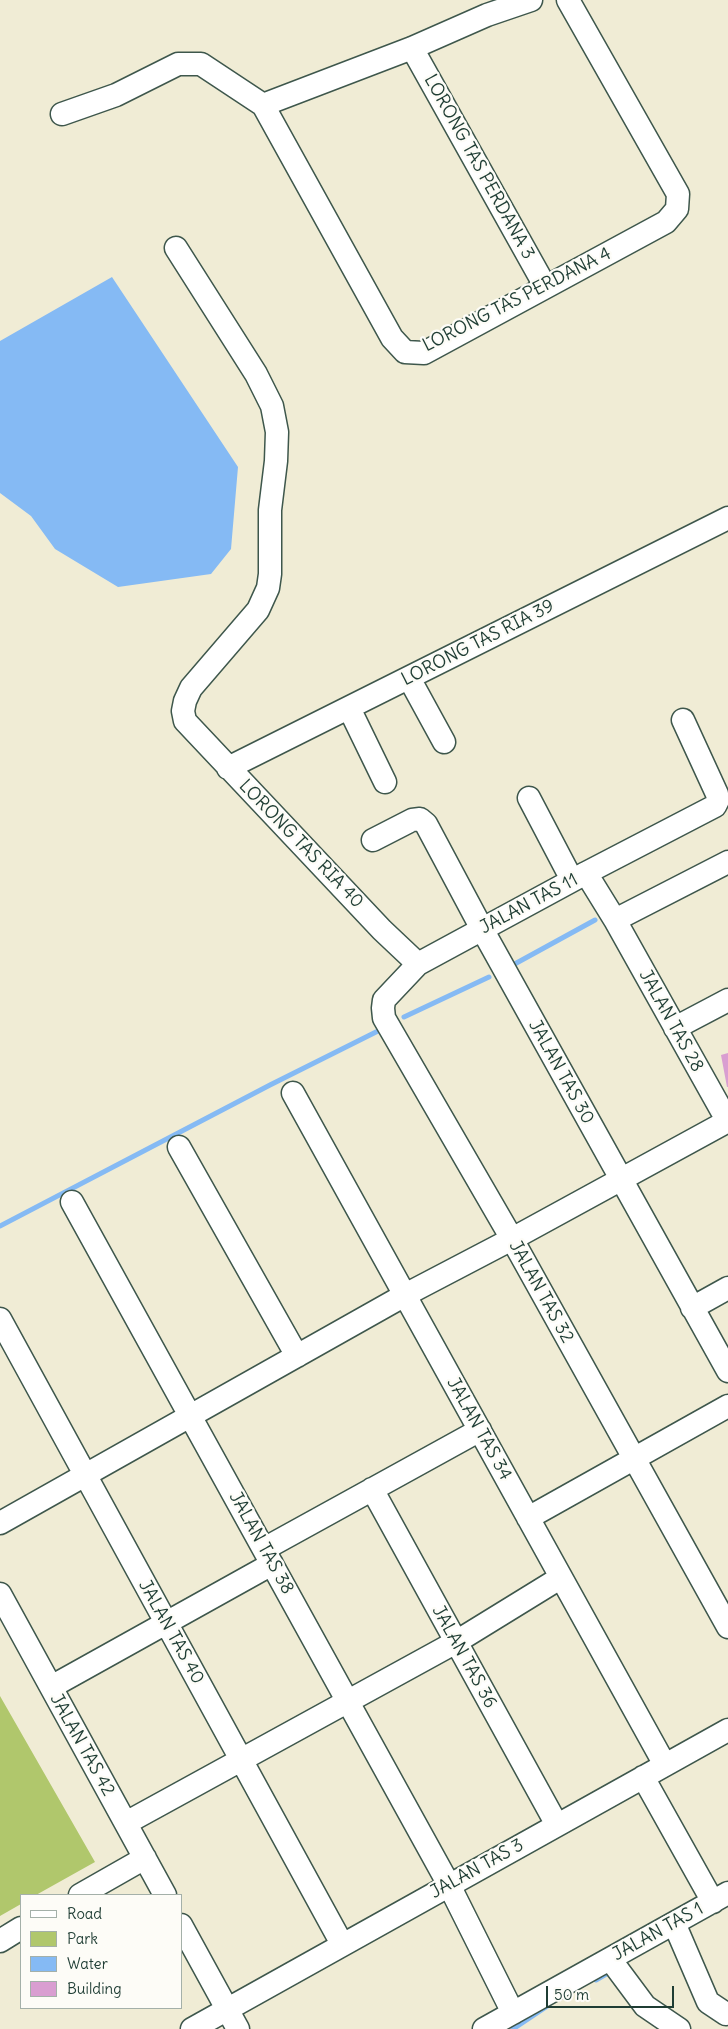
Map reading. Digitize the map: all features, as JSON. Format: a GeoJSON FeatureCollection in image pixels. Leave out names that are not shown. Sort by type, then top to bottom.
{"type":"FeatureCollection","features":[{"type":"Feature","properties":{"kind":"street"},"geometry":{"type":"LineString","coordinates":[[62,114],[116,95],[178,64],[201,64],[263,105],[412,48],[487,15],[531,0]]}},
{"type":"Feature","properties":{"kind":"street","name":"LORONG TAS PERDANA 4"},"geometry":{"type":"LineString","coordinates":[[263,105],[392,338],[405,352],[424,352],[666,222],[677,209],[678,194],[568,0]]}},
{"type":"Feature","properties":{"kind":"street","name":"LORONG TAS PERDANA 3"},"geometry":{"type":"LineString","coordinates":[[412,48],[545,286]]}},
{"type":"Feature","properties":{"kind":"street","name":"LORONG TAS RIA 40"},"geometry":{"type":"LineString","coordinates":[[176,248],[256,374],[272,406],[277,432],[276,461],[270,510],[270,574],[268,588],[258,610],[191,688],[185,700],[183,711],[186,721],[228,768],[382,930],[418,964]]}},
{"type":"Feature","properties":{"kind":"street","name":"LORONG TAS RIA 39"},"geometry":{"type":"LineString","coordinates":[[228,768],[728,518]]}},
{"type":"Feature","properties":{"kind":"street"},"geometry":{"type":"LineString","coordinates":[[409,678],[444,742]]}},
{"type":"Feature","properties":{"kind":"street"},"geometry":{"type":"LineString","coordinates":[[349,708],[385,782]]}},
{"type":"Feature","properties":{"kind":"street"},"geometry":{"type":"LineString","coordinates":[[529,798],[579,877],[715,806],[718,800],[717,794],[683,720]]}},
{"type":"Feature","properties":{"kind":"street","name":"JALAN TAS 30"},"geometry":{"type":"LineString","coordinates":[[373,840],[412,820],[420,819],[426,824],[620,1180],[728,1371]]}},
{"type":"Feature","properties":{"kind":"street"},"geometry":{"type":"LineString","coordinates":[[615,920],[728,862]]}},
{"type":"Feature","properties":{"kind":"street","name":"JALAN TAS 11"},"geometry":{"type":"LineString","coordinates":[[418,964],[579,877],[615,920]]}},
{"type":"Feature","properties":{"kind":"street","name":"JALAN TAS 28"},"geometry":{"type":"LineString","coordinates":[[615,920],[728,1122]]}},
{"type":"Feature","properties":{"kind":"street","name":"JALAN TAS 32"},"geometry":{"type":"LineString","coordinates":[[418,964],[384,1000],[384,1018],[512,1239],[728,1627]]}},
{"type":"Feature","properties":{"kind":"street"},"geometry":{"type":"LineString","coordinates":[[675,1028],[728,1000]]}},
{"type":"Feature","properties":{"kind":"street","name":"JALAN TAS 34"},"geometry":{"type":"LineString","coordinates":[[293,1093],[665,1765]]}},
{"type":"Feature","properties":{"kind":"street"},"geometry":{"type":"LineString","coordinates":[[0,1524],[405,1295],[728,1122]]}},
{"type":"Feature","properties":{"kind":"street"},"geometry":{"type":"LineString","coordinates":[[179,1148],[297,1356]]}},
{"type":"Feature","properties":{"kind":"street","name":"JALAN TAS 38"},"geometry":{"type":"LineString","coordinates":[[72,1202],[449,1885],[513,2013]]}},
{"type":"Feature","properties":{"kind":"street"},"geometry":{"type":"LineString","coordinates":[[692,1308],[728,1288]]}},
{"type":"Feature","properties":{"kind":"street","name":"JALAN TAS 40"},"geometry":{"type":"LineString","coordinates":[[0,1319],[342,1944]]}},
{"type":"Feature","properties":{"kind":"street"},"geometry":{"type":"LineString","coordinates":[[528,1518],[728,1406]]}},
{"type":"Feature","properties":{"kind":"street"},"geometry":{"type":"LineString","coordinates":[[51,1687],[166,1623],[372,1490],[480,1430]]}},
{"type":"Feature","properties":{"kind":"street","name":"JALAN TAS 36"},"geometry":{"type":"LineString","coordinates":[[372,1490],[557,1825]]}},
{"type":"Feature","properties":{"kind":"street"},"geometry":{"type":"LineString","coordinates":[[126,1823],[456,1642],[560,1578]]}},
{"type":"Feature","properties":{"kind":"street","name":"JALAN TAS 42"},"geometry":{"type":"LineString","coordinates":[[0,1594],[164,1894]]}},
{"type":"Feature","properties":{"kind":"street","name":"JALAN TAS 3"},"geometry":{"type":"LineString","coordinates":[[192,2029],[728,1730]]}},
{"type":"Feature","properties":{"kind":"street"},"geometry":{"type":"LineString","coordinates":[[643,1777],[720,1898]]}},
{"type":"Feature","properties":{"kind":"street"},"geometry":{"type":"LineString","coordinates":[[82,1894],[144,1858]]}},
{"type":"Feature","properties":{"kind":"street","name":"JALAN TAS 1"},"geometry":{"type":"LineString","coordinates":[[488,2028],[720,1898]]}},
{"type":"Feature","properties":{"kind":"street"},"geometry":{"type":"LineString","coordinates":[[674,1923],[708,2002],[726,2014]]}},
{"type":"Feature","properties":{"kind":"street"},"geometry":{"type":"LineString","coordinates":[[182,1927],[238,2029]]}},
{"type":"Feature","properties":{"kind":"street"},"geometry":{"type":"LineString","coordinates":[[0,1940],[20,1929]]}},
{"type":"Feature","properties":{"kind":"street"},"geometry":{"type":"LineString","coordinates":[[610,1959],[645,2006],[680,2029]]}},
{"type":"Feature","properties":{"kind":"green space"},"geometry":{"type":"Polygon","coordinates":[[[0,1696],[95,1862],[38,1894],[20,1894],[20,1905],[0,1916],[0,1696]]]}},
{"type":"Feature","properties":{"kind":"water"},"geometry":{"type":"Polygon","coordinates":[[[112,277],[238,467],[231,549],[211,574],[118,587],[55,549],[31,516],[0,493],[0,341],[112,277]]]}},
{"type":"Feature","properties":{"kind":"building"},"geometry":{"type":"Polygon","coordinates":[[[728,1053],[728,1087],[727,1087],[721,1055],[728,1053]]]}},
{"type":"Feature","properties":{"kind":"waterway"},"geometry":{"type":"LineString","coordinates":[[511,966],[595,920]]}},
{"type":"Feature","properties":{"kind":"waterway"},"geometry":{"type":"LineString","coordinates":[[404,1017],[489,977]]}},
{"type":"Feature","properties":{"kind":"waterway"},"geometry":{"type":"LineString","coordinates":[[0,1226],[270,1085],[378,1031]]}},
{"type":"Feature","properties":{"kind":"waterway"},"geometry":{"type":"LineString","coordinates":[[596,1980],[608,1973]]}},
{"type":"Feature","properties":{"kind":"waterway"},"geometry":{"type":"LineString","coordinates":[[513,2029],[549,2005]]}}]}
